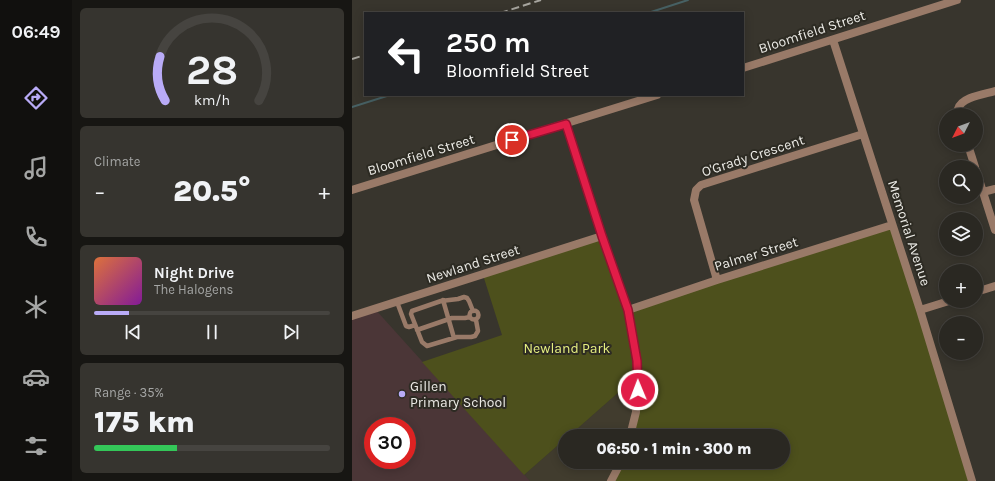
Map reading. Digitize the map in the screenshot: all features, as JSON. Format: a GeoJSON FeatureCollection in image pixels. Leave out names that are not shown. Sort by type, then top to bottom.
{"type":"FeatureCollection","features":[{"type":"Feature","properties":{"kind":"street","name":"Bloomfield Street"},"geometry":{"type":"LineString","coordinates":[[744,68],[957,0]]}},
{"type":"Feature","properties":{"kind":"street","name":"Memorial Avenue"},"geometry":{"type":"LineString","coordinates":[[833,40],[920,310],[972,481]]}},
{"type":"Feature","properties":{"kind":"street"},"geometry":{"type":"LineString","coordinates":[[958,108],[965,100],[995,91]]}},
{"type":"Feature","properties":{"kind":"street","name":"Bloomfield Street"},"geometry":{"type":"LineString","coordinates":[[352,190],[655,96]]}},
{"type":"Feature","properties":{"kind":"street"},"geometry":{"type":"LineString","coordinates":[[566,124],[602,236],[628,310],[637,361],[638,390],[636,412],[632,429]]}},
{"type":"Feature","properties":{"kind":"street","name":"O'Grady Crescent"},"geometry":{"type":"LineString","coordinates":[[717,280],[694,200],[696,190],[701,185],[863,134]]}},
{"type":"Feature","properties":{"kind":"street"},"geometry":{"type":"LineString","coordinates":[[995,189],[983,192],[995,230]]}},
{"type":"Feature","properties":{"kind":"street","name":"Palmer Street"},"geometry":{"type":"LineString","coordinates":[[628,310],[717,280],[892,225]]}},
{"type":"Feature","properties":{"kind":"street","name":"Newland Street"},"geometry":{"type":"LineString","coordinates":[[352,316],[602,236]]}},
{"type":"Feature","properties":{"kind":"street"},"geometry":{"type":"LineString","coordinates":[[983,290],[995,286]]}},
{"type":"Feature","properties":{"kind":"street"},"geometry":{"type":"LineString","coordinates":[[920,310],[939,304]]}},
{"type":"Feature","properties":{"kind":"street"},"geometry":{"type":"LineString","coordinates":[[611,481],[617,469]]}},
{"type":"Feature","properties":{"kind":"lane"},"geometry":{"type":"LineString","coordinates":[[464,297],[469,301],[473,311],[478,314],[478,318],[476,320],[478,331],[475,336],[454,338],[426,346],[423,344],[411,316],[412,311],[443,300],[464,297]]}},
{"type":"Feature","properties":{"kind":"lane"},"geometry":{"type":"LineString","coordinates":[[443,300],[454,338]]}},
{"type":"Feature","properties":{"kind":"lane"},"geometry":{"type":"LineString","coordinates":[[397,302],[406,326],[409,327],[416,327],[455,318],[470,317],[471,319],[476,320]]}},
{"type":"Feature","properties":{"kind":"lane"},"geometry":{"type":"LineString","coordinates":[[470,317],[470,314],[473,311]]}},
{"type":"Feature","properties":{"kind":"shaded area","name":"Gillen Primary School"},"geometry":{"type":"Polygon","coordinates":[[[375,309],[530,481],[352,481],[352,316],[375,309]]]}},
{"type":"Feature","properties":{"kind":"shaded area"},"geometry":{"type":"Polygon","coordinates":[[[637,376],[631,429],[577,429],[637,376]]]}},
{"type":"Feature","properties":{"kind":"shaded area"},"geometry":{"type":"Polygon","coordinates":[[[558,445],[558,469],[617,469],[611,481],[530,481],[524,475],[558,445]]]}},
{"type":"Feature","properties":{"kind":"green space","name":"Newland Park"},"geometry":{"type":"Polygon","coordinates":[[[892,225],[972,481],[611,481],[617,469],[790,469],[790,429],[631,429],[637,376],[577,429],[558,429],[558,445],[524,475],[422,362],[502,335],[483,275],[602,236],[628,310],[892,225]]]}},
{"type":"Feature","properties":{"kind":"waterway"},"geometry":{"type":"LineString","coordinates":[[651,12],[688,0]]}},
{"type":"Feature","properties":{"kind":"waterway"},"geometry":{"type":"LineString","coordinates":[[352,107],[387,96]]}},
{"type":"Feature","properties":{"kind":"railway"},"geometry":{"type":"LineString","coordinates":[[503,12],[541,0]]}},
{"type":"Feature","properties":{"kind":"railway"},"geometry":{"type":"LineString","coordinates":[[352,59],[364,55]]}},
{"type":"Feature","properties":{"kind":"place","name":"Gillen Primary School"},"geometry":{"type":"Point","coordinates":[402,394]}},
{"type":"Feature","properties":{"kind":"route"},"geometry":{"type":"LineString","coordinates":[[512,140],[566,124],[602,236],[628,310],[637,361],[638,390]]}}]}
